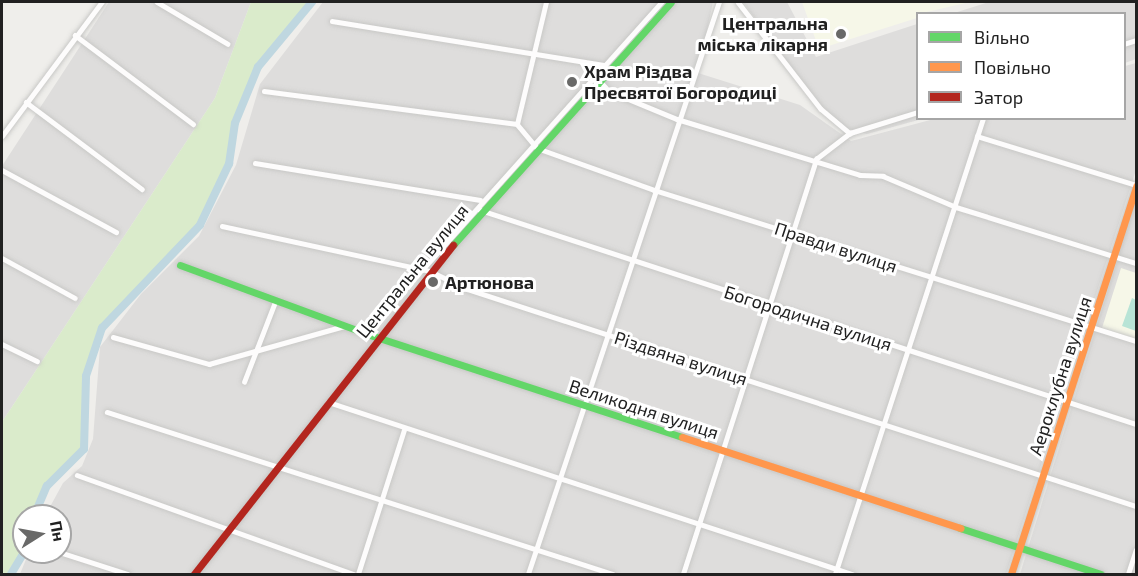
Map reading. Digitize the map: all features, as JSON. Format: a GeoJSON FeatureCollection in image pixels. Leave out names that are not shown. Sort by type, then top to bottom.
{"type":"FeatureCollection","features":[{"type":"Feature","properties":{"kind":"street"},"geometry":{"type":"LineString","coordinates":[[2,136],[75,35],[102,2]]}},
{"type":"Feature","properties":{"kind":"street"},"geometry":{"type":"LineString","coordinates":[[157,2],[228,44]]}},
{"type":"Feature","properties":{"kind":"street"},"geometry":{"type":"LineString","coordinates":[[517,124],[546,2]]}},
{"type":"Feature","properties":{"kind":"street","name":"Центральна вулиця"},"geometry":{"type":"LineString","coordinates":[[426,271],[603,65],[662,2]]}},
{"type":"Feature","properties":{"kind":"street","name":"Центральна вулиця"},"geometry":{"type":"LineString","coordinates":[[194,574],[378,337],[480,200],[599,80],[671,2]]}},
{"type":"Feature","properties":{"kind":"street"},"geometry":{"type":"LineString","coordinates":[[528,574],[678,118],[719,2]]}},
{"type":"Feature","properties":{"kind":"street"},"geometry":{"type":"LineString","coordinates":[[738,2],[821,109],[850,133]]}},
{"type":"Feature","properties":{"kind":"street"},"geometry":{"type":"LineString","coordinates":[[332,21],[533,50],[603,65]]}},
{"type":"Feature","properties":{"kind":"street"},"geometry":{"type":"LineString","coordinates":[[75,35],[193,124]]}},
{"type":"Feature","properties":{"kind":"street"},"geometry":{"type":"LineString","coordinates":[[599,80],[609,91],[678,118],[816,159],[860,175],[883,176],[955,207],[1137,263]]}},
{"type":"Feature","properties":{"kind":"street"},"geometry":{"type":"LineString","coordinates":[[264,91],[517,124],[535,145]]}},
{"type":"Feature","properties":{"kind":"street"},"geometry":{"type":"LineString","coordinates":[[26,102],[142,189]]}},
{"type":"Feature","properties":{"kind":"street"},"geometry":{"type":"LineString","coordinates":[[683,574],[816,159],[850,133],[916,113]]}},
{"type":"Feature","properties":{"kind":"street"},"geometry":{"type":"LineString","coordinates":[[836,572],[982,120]]}},
{"type":"Feature","properties":{"kind":"street"},"geometry":{"type":"LineString","coordinates":[[978,136],[1137,185]]}},
{"type":"Feature","properties":{"kind":"street","name":"Правди вулиця"},"geometry":{"type":"LineString","coordinates":[[535,145],[654,190],[1137,341]]}},
{"type":"Feature","properties":{"kind":"street"},"geometry":{"type":"LineString","coordinates":[[255,163],[480,200]]}},
{"type":"Feature","properties":{"kind":"street"},"geometry":{"type":"LineString","coordinates":[[2,170],[116,232]]}},
{"type":"Feature","properties":{"kind":"street","name":"Аероклубна вулиця"},"geometry":{"type":"LineString","coordinates":[[1011,574],[1137,185]]}},
{"type":"Feature","properties":{"kind":"street","name":"Богородична вулиця"},"geometry":{"type":"LineString","coordinates":[[480,210],[1137,424]]}},
{"type":"Feature","properties":{"kind":"street","name":"Різдвяна вулиця"},"geometry":{"type":"LineString","coordinates":[[222,226],[426,271],[467,289],[1137,506]]}},
{"type":"Feature","properties":{"kind":"street"},"geometry":{"type":"LineString","coordinates":[[2,258],[75,298]]}},
{"type":"Feature","properties":{"kind":"street","name":"Великодня вулиця"},"geometry":{"type":"LineString","coordinates":[[180,265],[344,326],[1101,574]]}},
{"type":"Feature","properties":{"kind":"street"},"geometry":{"type":"LineString","coordinates":[[244,382],[275,302]]}},
{"type":"Feature","properties":{"kind":"street"},"geometry":{"type":"LineString","coordinates":[[113,337],[209,364],[344,326]]}},
{"type":"Feature","properties":{"kind":"street"},"geometry":{"type":"LineString","coordinates":[[2,344],[37,361]]}},
{"type":"Feature","properties":{"kind":"street"},"geometry":{"type":"LineString","coordinates":[[327,401],[404,430],[559,482],[836,572],[852,574]]}},
{"type":"Feature","properties":{"kind":"street"},"geometry":{"type":"LineString","coordinates":[[107,412],[613,574]]}},
{"type":"Feature","properties":{"kind":"street"},"geometry":{"type":"LineString","coordinates":[[77,475],[356,574],[404,430]]}},
{"type":"Feature","properties":{"kind":"street"},"geometry":{"type":"LineString","coordinates":[[1128,574],[1137,550]]}},
{"type":"Feature","properties":{"kind":"street"},"geometry":{"type":"LineString","coordinates":[[72,556],[129,574]]}},
{"type":"Feature","properties":{"kind":"shaded area"},"geometry":{"type":"Polygon","coordinates":[[[109,2],[251,2],[215,98],[2,422],[2,166],[109,2]]]}},
{"type":"Feature","properties":{"kind":"shaded area"},"geometry":{"type":"Polygon","coordinates":[[[323,2],[713,2],[698,73],[800,105],[851,141],[930,120],[1126,120],[1126,66],[1136,63],[1136,170],[1006,574],[20,574],[24,564],[72,564],[72,504],[52,504],[63,483],[82,466],[93,439],[100,347],[141,294],[199,236],[236,165],[260,84],[323,2]]]}},
{"type":"Feature","properties":{"kind":"shaded area"},"geometry":{"type":"Polygon","coordinates":[[[743,2],[787,2],[816,57],[916,24],[916,120],[918,120],[867,134],[843,127],[815,99],[743,2]]]}},
{"type":"Feature","properties":{"kind":"shaded area","name":"Центральна міська лікарня"},"geometry":{"type":"Polygon","coordinates":[[[802,2],[970,2],[927,12],[916,12],[916,18],[819,49],[802,2]]]}},
{"type":"Feature","properties":{"kind":"shaded area"},"geometry":{"type":"Polygon","coordinates":[[[989,2],[1136,2],[1136,59],[1126,63],[1126,12],[957,12],[989,2]]]}},
{"type":"Feature","properties":{"kind":"shaded area"},"geometry":{"type":"Polygon","coordinates":[[[1136,199],[1136,574],[1020,574],[1136,199]]]}},
{"type":"Feature","properties":{"kind":"shaded area"},"geometry":{"type":"Polygon","coordinates":[[[1121,268],[1136,273],[1136,339],[1102,328],[1121,268]]]}},
{"type":"Feature","properties":{"kind":"green space"},"geometry":{"type":"Polygon","coordinates":[[[251,2],[312,2],[258,67],[235,123],[229,164],[200,225],[102,328],[86,376],[84,449],[47,486],[39,504],[12,504],[12,564],[19,564],[15,571],[2,574],[2,422],[215,98],[251,2]]]}},
{"type":"Feature","properties":{"kind":"green space"},"geometry":{"type":"Polygon","coordinates":[[[1132,298],[1136,300],[1136,331],[1122,326],[1132,298]]]}},
{"type":"Feature","properties":{"kind":"waterway"},"geometry":{"type":"LineString","coordinates":[[39,504],[47,486],[84,449],[86,376],[102,328],[200,225],[229,164],[235,123],[258,67],[312,2]]}},
{"type":"Feature","properties":{"kind":"waterway"},"geometry":{"type":"LineString","coordinates":[[11,574],[17,564]]}},
{"type":"Feature","properties":{"kind":"traffic: fast"},"geometry":{"type":"LineString","coordinates":[[453,245],[671,2]]}},
{"type":"Feature","properties":{"kind":"traffic: fast"},"geometry":{"type":"LineString","coordinates":[[180,265],[370,335],[682,437]]}},
{"type":"Feature","properties":{"kind":"traffic: fast"},"geometry":{"type":"LineString","coordinates":[[960,528],[1101,574]]}},
{"type":"Feature","properties":{"kind":"traffic: slow"},"geometry":{"type":"LineString","coordinates":[[1011,574],[1136,186]]}},
{"type":"Feature","properties":{"kind":"traffic: slow"},"geometry":{"type":"LineString","coordinates":[[682,437],[960,528]]}},
{"type":"Feature","properties":{"kind":"traffic: jam"},"geometry":{"type":"LineString","coordinates":[[194,574],[453,245]]}},
{"type":"Feature","properties":{"kind":"place","name":"Центральна міська лікарня"},"geometry":{"type":"Point","coordinates":[841,34]}},
{"type":"Feature","properties":{"kind":"place","name":"Храм Різдва Пресвятої Богородиці"},"geometry":{"type":"Point","coordinates":[572,82]}},
{"type":"Feature","properties":{"kind":"place","name":"Артюнова"},"geometry":{"type":"Point","coordinates":[433,282]}}]}
